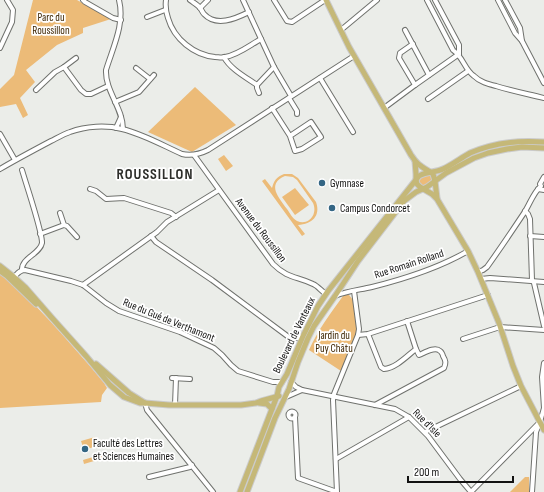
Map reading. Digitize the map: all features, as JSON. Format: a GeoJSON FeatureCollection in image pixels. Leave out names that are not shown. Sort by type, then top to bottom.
{"type":"FeatureCollection","features":[{"type":"Feature","properties":{"kind":"main road"},"geometry":{"type":"LineString","coordinates":[[328,1],[354,56],[415,161],[419,166],[433,174],[437,199]]}},
{"type":"Feature","properties":{"kind":"main road","name":"Boulevard de Vanteaux"},"geometry":{"type":"LineString","coordinates":[[247,492],[287,382],[295,370],[314,326],[337,286],[419,176],[424,173],[443,169],[469,154],[485,148],[504,143],[528,141],[544,142]]}},
{"type":"Feature","properties":{"kind":"main road","name":"Boulevard de Vanteaux"},"geometry":{"type":"LineString","coordinates":[[287,382],[287,374],[303,336],[318,306],[331,295],[404,201],[446,173],[474,158],[506,149],[522,147],[544,148]]}},
{"type":"Feature","properties":{"kind":"main road"},"geometry":{"type":"LineString","coordinates":[[415,161],[416,180],[418,186],[432,194],[437,199],[468,251],[488,295],[521,386],[544,430]]}},
{"type":"Feature","properties":{"kind":"main road"},"geometry":{"type":"LineString","coordinates":[[0,266],[14,276],[37,299],[110,385],[124,397],[140,403],[175,405],[241,405],[282,396]]}},
{"type":"Feature","properties":{"kind":"main road"},"geometry":{"type":"LineString","coordinates":[[0,271],[52,318]]}},
{"type":"Feature","properties":{"kind":"main road"},"geometry":{"type":"LineString","coordinates":[[86,356],[128,392],[145,403]]}},
{"type":"Feature","properties":{"kind":"main road","name":"Boulevard de Vanteaux"},"geometry":{"type":"LineString","coordinates":[[282,396],[279,387],[287,382]]}},
{"type":"Feature","properties":{"kind":"main road"},"geometry":{"type":"LineString","coordinates":[[110,385],[114,385],[125,392],[128,392]]}},
{"type":"Feature","properties":{"kind":"main road","name":"Boulevard de Vanteaux"},"geometry":{"type":"LineString","coordinates":[[240,492],[272,409],[282,396]]}},
{"type":"Feature","properties":{"kind":"main road"},"geometry":{"type":"LineString","coordinates":[[258,402],[264,403],[272,409]]}},
{"type":"Feature","properties":{"kind":"street"},"geometry":{"type":"LineString","coordinates":[[0,48],[12,22],[13,10],[7,0]]}},
{"type":"Feature","properties":{"kind":"street"},"geometry":{"type":"LineString","coordinates":[[83,0],[113,18],[121,20]]}},
{"type":"Feature","properties":{"kind":"street"},"geometry":{"type":"LineString","coordinates":[[119,0],[122,14],[120,26],[106,70],[106,77],[108,86],[123,120],[123,129]]}},
{"type":"Feature","properties":{"kind":"street"},"geometry":{"type":"LineString","coordinates":[[166,0],[165,10],[170,25],[178,38],[190,48],[207,56],[224,57],[239,52],[261,39]]}},
{"type":"Feature","properties":{"kind":"street"},"geometry":{"type":"LineString","coordinates":[[190,0],[212,20],[225,21],[248,12]]}},
{"type":"Feature","properties":{"kind":"street"},"geometry":{"type":"LineString","coordinates":[[200,8],[208,0]]}},
{"type":"Feature","properties":{"kind":"street"},"geometry":{"type":"LineString","coordinates":[[243,0],[274,67],[297,111],[297,114]]}},
{"type":"Feature","properties":{"kind":"street"},"geometry":{"type":"LineString","coordinates":[[274,0],[287,21],[290,22],[328,1]]}},
{"type":"Feature","properties":{"kind":"street"},"geometry":{"type":"LineString","coordinates":[[341,30],[377,0]]}},
{"type":"Feature","properties":{"kind":"street"},"geometry":{"type":"LineString","coordinates":[[427,0],[453,50],[459,54]]}},
{"type":"Feature","properties":{"kind":"street"},"geometry":{"type":"LineString","coordinates":[[436,0],[459,45],[459,54],[468,71],[472,75],[482,82],[544,98]]}},
{"type":"Feature","properties":{"kind":"street"},"geometry":{"type":"LineString","coordinates":[[498,0],[544,83]]}},
{"type":"Feature","properties":{"kind":"street"},"geometry":{"type":"LineString","coordinates":[[505,0],[520,28],[522,41]]}},
{"type":"Feature","properties":{"kind":"street"},"geometry":{"type":"LineString","coordinates":[[148,17],[165,10]]}},
{"type":"Feature","properties":{"kind":"street"},"geometry":{"type":"LineString","coordinates":[[405,30],[429,75]]}},
{"type":"Feature","properties":{"kind":"street"},"geometry":{"type":"LineString","coordinates":[[413,44],[400,52],[399,58],[415,85]]}},
{"type":"Feature","properties":{"kind":"street"},"geometry":{"type":"LineString","coordinates":[[384,108],[459,54]]}},
{"type":"Feature","properties":{"kind":"street"},"geometry":{"type":"LineString","coordinates":[[0,169],[42,145],[70,132],[87,128],[107,127],[123,129],[144,136],[182,154],[194,155],[204,152],[354,56]]}},
{"type":"Feature","properties":{"kind":"street"},"geometry":{"type":"LineString","coordinates":[[224,57],[227,63],[257,85],[259,93]]}},
{"type":"Feature","properties":{"kind":"street"},"geometry":{"type":"LineString","coordinates":[[36,90],[55,72],[76,58]]}},
{"type":"Feature","properties":{"kind":"street"},"geometry":{"type":"LineString","coordinates":[[64,67],[81,90],[86,94],[91,94],[108,86]]}},
{"type":"Feature","properties":{"kind":"street"},"geometry":{"type":"LineString","coordinates":[[257,85],[274,67]]}},
{"type":"Feature","properties":{"kind":"street"},"geometry":{"type":"LineString","coordinates":[[136,68],[150,79]]}},
{"type":"Feature","properties":{"kind":"street"},"geometry":{"type":"LineString","coordinates":[[428,99],[468,71]]}},
{"type":"Feature","properties":{"kind":"street"},"geometry":{"type":"LineString","coordinates":[[115,102],[139,92],[154,75]]}},
{"type":"Feature","properties":{"kind":"street"},"geometry":{"type":"LineString","coordinates":[[320,78],[353,132]]}},
{"type":"Feature","properties":{"kind":"street"},"geometry":{"type":"LineString","coordinates":[[272,108],[290,136],[294,151],[302,149],[321,137],[311,122],[290,136]]}},
{"type":"Feature","properties":{"kind":"street"},"geometry":{"type":"LineString","coordinates":[[116,128],[121,117]]}},
{"type":"Feature","properties":{"kind":"street"},"geometry":{"type":"LineString","coordinates":[[0,134],[15,160]]}},
{"type":"Feature","properties":{"kind":"street","name":"Avenue du Roussillon"},"geometry":{"type":"LineString","coordinates":[[194,155],[273,264],[287,275],[315,284],[322,291],[331,295]]}},
{"type":"Feature","properties":{"kind":"street"},"geometry":{"type":"LineString","coordinates":[[7,276],[14,276],[22,270],[23,263],[40,248],[42,241],[22,170]]}},
{"type":"Feature","properties":{"kind":"street"},"geometry":{"type":"LineString","coordinates":[[478,272],[487,267],[541,187],[540,184],[544,177]]}},
{"type":"Feature","properties":{"kind":"street"},"geometry":{"type":"LineString","coordinates":[[541,187],[544,190]]}},
{"type":"Feature","properties":{"kind":"street"},"geometry":{"type":"LineString","coordinates":[[90,189],[96,191],[106,200],[124,198],[172,213],[176,217]]}},
{"type":"Feature","properties":{"kind":"street"},"geometry":{"type":"LineString","coordinates":[[83,285],[157,232],[167,222],[218,190]]}},
{"type":"Feature","properties":{"kind":"street"},"geometry":{"type":"LineString","coordinates":[[525,211],[530,216],[532,280],[544,326]]}},
{"type":"Feature","properties":{"kind":"street"},"geometry":{"type":"LineString","coordinates":[[60,212],[64,225],[67,226],[77,237]]}},
{"type":"Feature","properties":{"kind":"street"},"geometry":{"type":"LineString","coordinates":[[40,234],[64,225]]}},
{"type":"Feature","properties":{"kind":"street"},"geometry":{"type":"LineString","coordinates":[[151,236],[290,338],[303,336]]}},
{"type":"Feature","properties":{"kind":"street"},"geometry":{"type":"LineString","coordinates":[[530,236],[544,238]]}},
{"type":"Feature","properties":{"kind":"street","name":"Rue Romain Rolland"},"geometry":{"type":"LineString","coordinates":[[331,295],[354,291],[396,280],[450,261],[468,251]]}},
{"type":"Feature","properties":{"kind":"street","name":"Rue du Gué de Verthamont"},"geometry":{"type":"LineString","coordinates":[[22,270],[28,270],[83,285],[119,311],[180,332],[214,348],[238,370],[273,382],[287,382]]}},
{"type":"Feature","properties":{"kind":"street"},"geometry":{"type":"LineString","coordinates":[[481,279],[490,278],[544,282]]}},
{"type":"Feature","properties":{"kind":"street"},"geometry":{"type":"LineString","coordinates":[[295,417],[298,478],[337,492],[334,397],[359,329],[354,291],[337,286]]}},
{"type":"Feature","properties":{"kind":"street"},"geometry":{"type":"LineString","coordinates":[[358,335],[368,334],[488,295]]}},
{"type":"Feature","properties":{"kind":"street"},"geometry":{"type":"LineString","coordinates":[[375,405],[444,368],[446,364],[446,361],[440,351],[437,349],[419,355],[407,321]]}},
{"type":"Feature","properties":{"kind":"street"},"geometry":{"type":"LineString","coordinates":[[463,339],[500,327],[544,330]]}},
{"type":"Feature","properties":{"kind":"street"},"geometry":{"type":"LineString","coordinates":[[368,334],[381,367],[384,369],[389,369],[399,363],[416,349]]}},
{"type":"Feature","properties":{"kind":"street"},"geometry":{"type":"LineString","coordinates":[[532,492],[536,432],[544,408],[544,363]]}},
{"type":"Feature","properties":{"kind":"street"},"geometry":{"type":"LineString","coordinates":[[175,405],[174,378],[190,379]]}},
{"type":"Feature","properties":{"kind":"street","name":"Rue d'Isle"},"geometry":{"type":"LineString","coordinates":[[287,382],[302,390],[395,409],[409,417],[425,432],[471,492]]}},
{"type":"Feature","properties":{"kind":"street"},"geometry":{"type":"LineString","coordinates":[[425,432],[521,386]]}},
{"type":"Feature","properties":{"kind":"street"},"geometry":{"type":"LineString","coordinates":[[282,396],[302,390]]}},
{"type":"Feature","properties":{"kind":"street"},"geometry":{"type":"LineString","coordinates":[[145,403],[147,410],[213,492]]}},
{"type":"Feature","properties":{"kind":"street"},"geometry":{"type":"LineString","coordinates":[[336,459],[409,417]]}},
{"type":"Feature","properties":{"kind":"street"},"geometry":{"type":"LineString","coordinates":[[471,492],[540,422]]}},
{"type":"Feature","properties":{"kind":"street"},"geometry":{"type":"LineString","coordinates":[[148,477],[192,466]]}},
{"type":"Feature","properties":{"kind":"green space","name":"Parc du Roussillon"},"geometry":{"type":"Polygon","coordinates":[[[33,0],[77,0],[111,19],[83,28],[83,33],[57,45],[26,70],[35,82],[20,98],[28,115],[23,118],[16,104],[0,107],[0,89],[14,75],[33,0]]]}},
{"type":"Feature","properties":{"kind":"green space"},"geometry":{"type":"Polygon","coordinates":[[[195,87],[236,125],[192,152],[148,132],[195,87]]]}},
{"type":"Feature","properties":{"kind":"green space"},"geometry":{"type":"Polygon","coordinates":[[[224,155],[233,166],[226,171],[218,159],[224,155]]]}},
{"type":"Feature","properties":{"kind":"green space"},"geometry":{"type":"Polygon","coordinates":[[[284,174],[292,174],[298,178],[316,202],[317,211],[314,218],[307,223],[298,225],[305,234],[302,236],[262,181],[265,179],[272,188],[279,176],[284,174]],[[285,176],[279,179],[275,187],[276,191],[294,218],[297,221],[305,222],[313,215],[313,203],[297,180],[293,177],[285,176]]]}},
{"type":"Feature","properties":{"kind":"green space"},"geometry":{"type":"Polygon","coordinates":[[[429,174],[432,181],[422,186],[419,182],[419,178],[429,174]]]}},
{"type":"Feature","properties":{"kind":"green space"},"geometry":{"type":"Polygon","coordinates":[[[295,188],[309,205],[295,215],[282,197],[295,188]]]}},
{"type":"Feature","properties":{"kind":"green space"},"geometry":{"type":"Polygon","coordinates":[[[0,274],[20,290],[38,308],[104,383],[107,388],[102,395],[101,402],[0,408],[0,274]]]}},
{"type":"Feature","properties":{"kind":"green space","name":"Jardin du Puy Châtu"},"geometry":{"type":"Polygon","coordinates":[[[345,295],[349,295],[353,300],[356,332],[341,371],[309,350],[324,322],[345,295]]]}},
{"type":"Feature","properties":{"kind":"green space"},"geometry":{"type":"Polygon","coordinates":[[[95,437],[97,446],[84,450],[81,441],[95,437]]]}},
{"type":"Feature","properties":{"kind":"green space"},"geometry":{"type":"Polygon","coordinates":[[[103,454],[104,458],[84,464],[83,460],[103,454]]]}},
{"type":"Feature","properties":{"kind":"green space"},"geometry":{"type":"Polygon","coordinates":[[[525,477],[529,477],[529,492],[510,492],[525,477]]]}},
{"type":"Feature","properties":{"kind":"place","name":"Gymnase"},"geometry":{"type":"Point","coordinates":[322,183]}},
{"type":"Feature","properties":{"kind":"place","name":"Campus Condorcet"},"geometry":{"type":"Point","coordinates":[332,208]}},
{"type":"Feature","properties":{"kind":"place","name":"Faculté des Lettres et Sciences Humaines"},"geometry":{"type":"Point","coordinates":[85,449]}},
{"type":"Feature","properties":{"kind":"district","name":"ROUSSILLON"},"geometry":{"type":"Point","coordinates":[155,174]}}]}
